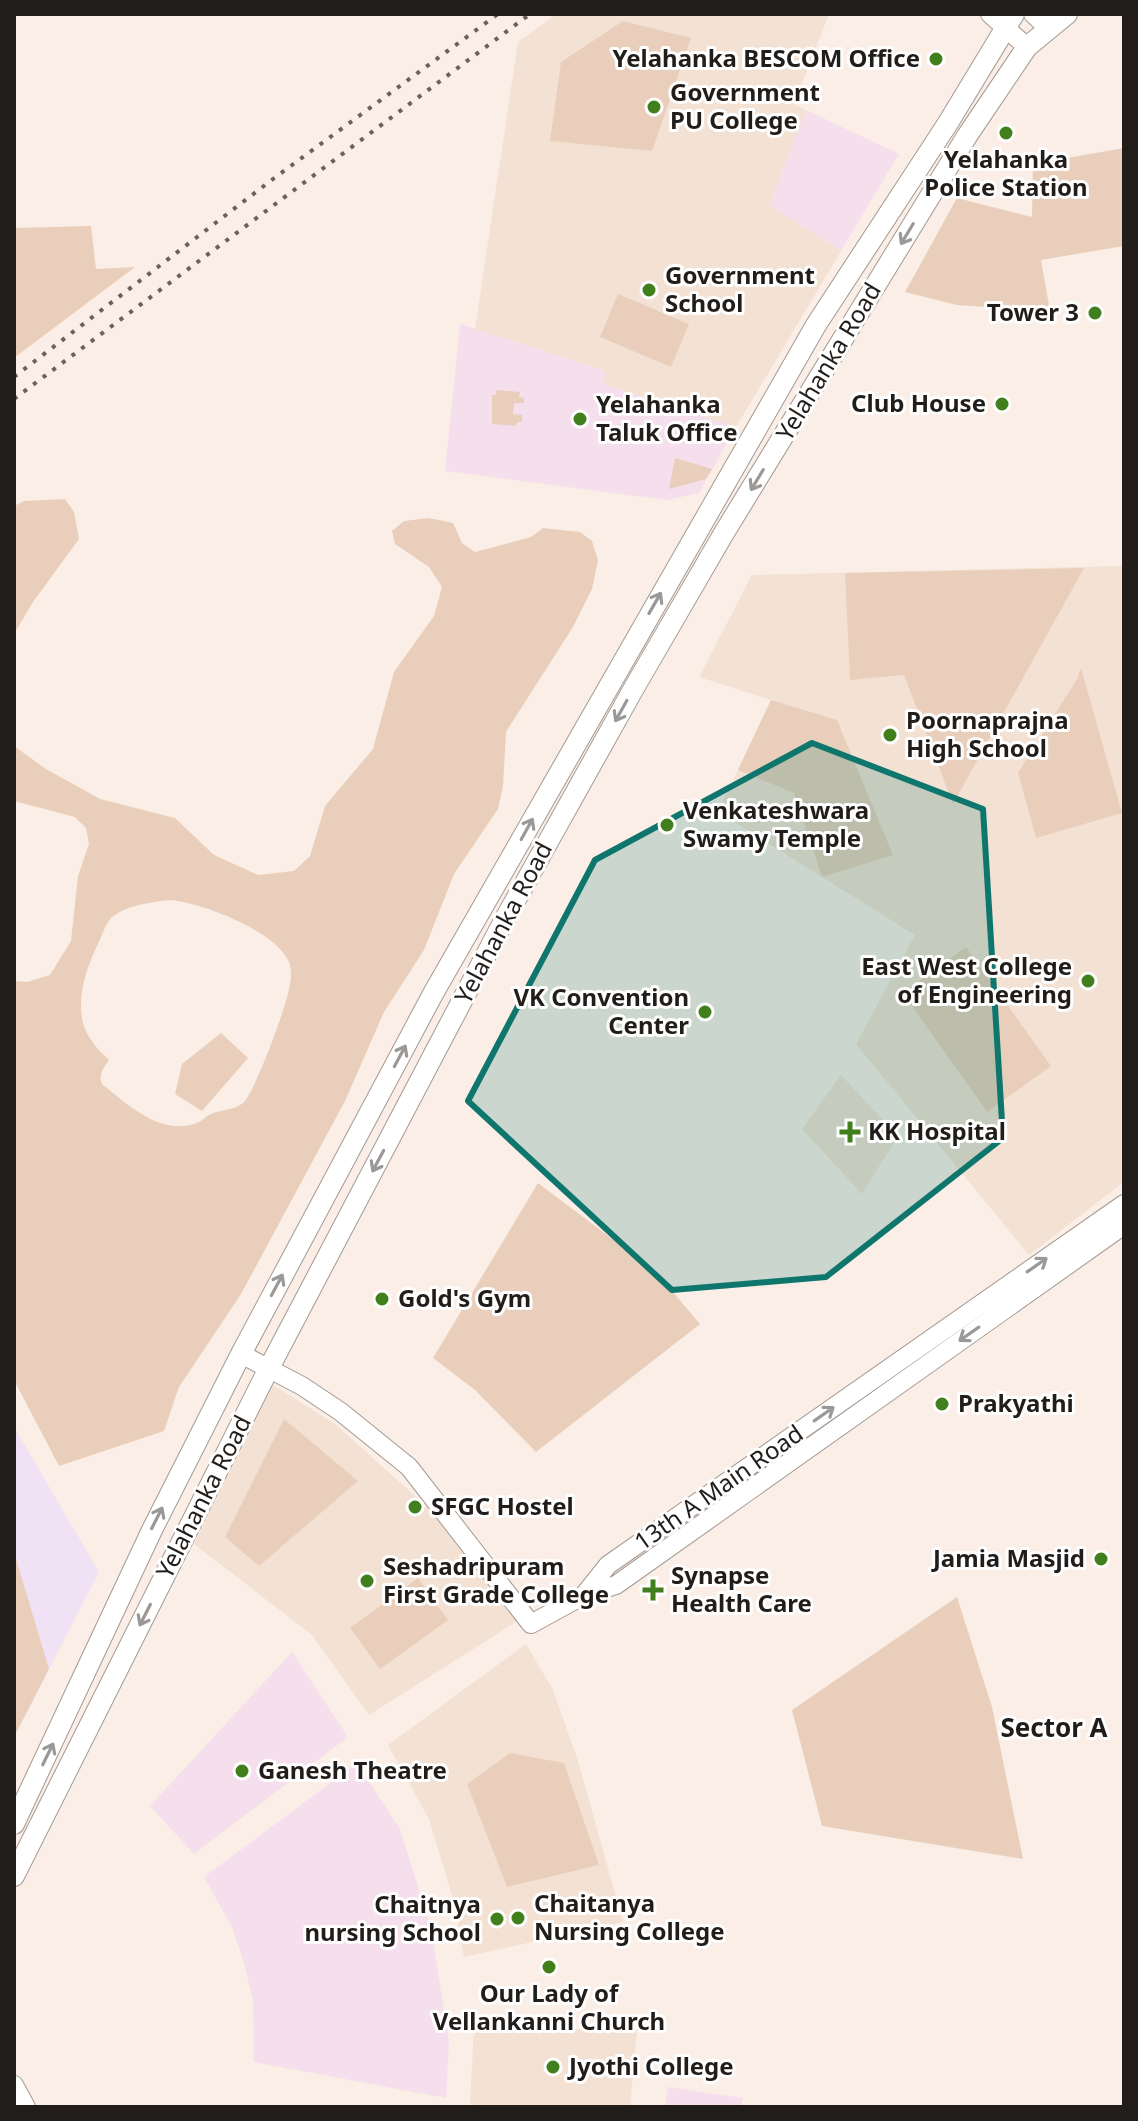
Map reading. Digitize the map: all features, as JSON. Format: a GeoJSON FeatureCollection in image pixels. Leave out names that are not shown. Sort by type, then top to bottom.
{"type":"FeatureCollection","features":[{"type":"Feature","properties":{"kind":"main road"},"geometry":{"type":"LineString","coordinates":[[990,14],[1009,22],[1027,47]]}},
{"type":"Feature","properties":{"kind":"main road","name":"Yelahanka Road"},"geometry":{"type":"LineString","coordinates":[[14,1876],[268,1370],[506,917],[585,775],[716,546],[967,136],[1027,47],[1040,21],[1067,14]]}},
{"type":"Feature","properties":{"kind":"main road","name":"Yelahanka Road"},"geometry":{"type":"LineString","coordinates":[[14,1824],[152,1530],[241,1354],[434,992],[696,532],[841,287],[948,123],[1009,22]]}},
{"type":"Feature","properties":{"kind":"main road"},"geometry":{"type":"LineString","coordinates":[[841,287],[864,306]]}},
{"type":"Feature","properties":{"kind":"main road","name":"13th A Main Road"},"geometry":{"type":"LineString","coordinates":[[584,1595],[608,1565],[1124,1204]]}},
{"type":"Feature","properties":{"kind":"main road","name":"13th A Main Road"},"geometry":{"type":"LineString","coordinates":[[584,1595],[616,1585],[1124,1225]]}},
{"type":"Feature","properties":{"kind":"main road"},"geometry":{"type":"LineString","coordinates":[[241,1354],[302,1386],[341,1412],[409,1467],[531,1624],[584,1595]]}},
{"type":"Feature","properties":{"kind":"main road"},"geometry":{"type":"LineString","coordinates":[[14,2085],[26,2107]]}},
{"type":"Feature","properties":{"kind":"highlighted area"},"geometry":{"type":"Polygon","coordinates":[[[812,743],[983,809],[1003,1138],[826,1277],[672,1290],[468,1101],[595,860],[812,743]]]}},
{"type":"Feature","properties":{"kind":"shaded area"},"geometry":{"type":"Polygon","coordinates":[[[557,14],[829,14],[794,104],[806,110],[769,205],[841,251],[736,427],[604,384],[606,371],[475,329],[518,42],[557,14]]]}},
{"type":"Feature","properties":{"kind":"shaded area"},"geometry":{"type":"Polygon","coordinates":[[[623,21],[691,38],[652,151],[550,141],[561,62],[623,21]]]}},
{"type":"Feature","properties":{"kind":"shaded area"},"geometry":{"type":"Polygon","coordinates":[[[806,110],[899,154],[841,251],[769,205],[806,110]]]}},
{"type":"Feature","properties":{"kind":"shaded area"},"geometry":{"type":"Polygon","coordinates":[[[1124,148],[1124,246],[1041,260],[1050,311],[957,305],[905,292],[957,198],[1032,217],[1033,164],[1124,148]]]}},
{"type":"Feature","properties":{"kind":"shaded area"},"geometry":{"type":"Polygon","coordinates":[[[91,226],[96,269],[135,267],[14,358],[14,228],[91,226]]]}},
{"type":"Feature","properties":{"kind":"shaded area"},"geometry":{"type":"Polygon","coordinates":[[[618,294],[689,324],[671,367],[600,337],[618,294]]]}},
{"type":"Feature","properties":{"kind":"shaded area","name":"Yelahanka Taluk Office"},"geometry":{"type":"Polygon","coordinates":[[[460,324],[606,371],[604,384],[736,427],[699,493],[667,500],[445,471],[460,324]]]}},
{"type":"Feature","properties":{"kind":"shaded area"},"geometry":{"type":"Polygon","coordinates":[[[496,390],[520,392],[519,397],[524,398],[524,403],[514,403],[513,414],[522,415],[522,422],[517,422],[516,426],[492,424],[492,395],[496,395],[496,390]]]}},
{"type":"Feature","properties":{"kind":"shaded area"},"geometry":{"type":"Polygon","coordinates":[[[675,458],[712,469],[706,479],[669,489],[675,458]]]}},
{"type":"Feature","properties":{"kind":"shaded area"},"geometry":{"type":"Polygon","coordinates":[[[65,499],[74,512],[79,539],[14,634],[14,506],[24,501],[65,499]]]}},
{"type":"Feature","properties":{"kind":"shaded area"},"geometry":{"type":"Polygon","coordinates":[[[429,518],[453,523],[462,543],[475,552],[531,537],[543,528],[580,532],[592,541],[598,560],[592,589],[573,627],[506,732],[503,786],[498,809],[454,874],[424,950],[384,1012],[345,1101],[241,1294],[179,1387],[164,1431],[59,1466],[14,1380],[14,981],[27,982],[50,975],[71,941],[78,876],[89,844],[86,828],[75,817],[14,801],[14,746],[46,769],[100,799],[175,818],[214,855],[258,875],[294,871],[310,856],[325,806],[373,749],[394,672],[434,616],[442,587],[429,567],[395,544],[392,531],[404,521],[429,518]],[[171,900],[140,905],[111,918],[88,968],[81,1006],[86,1030],[109,1060],[101,1074],[102,1084],[147,1117],[172,1126],[199,1122],[208,1115],[243,1103],[253,1088],[270,1047],[291,980],[288,960],[268,938],[218,912],[171,900]]]}},
{"type":"Feature","properties":{"kind":"shaded area"},"geometry":{"type":"Polygon","coordinates":[[[1124,566],[1124,1182],[1029,1255],[856,1044],[915,935],[718,812],[771,700],[699,677],[752,575],[1124,566]]]}},
{"type":"Feature","properties":{"kind":"shaded area"},"geometry":{"type":"Polygon","coordinates":[[[1084,568],[953,804],[904,675],[850,680],[845,573],[1084,568]]]}},
{"type":"Feature","properties":{"kind":"shaded area"},"geometry":{"type":"Polygon","coordinates":[[[1081,668],[1122,813],[1036,838],[1018,773],[1081,668]]]}},
{"type":"Feature","properties":{"kind":"shaded area"},"geometry":{"type":"Polygon","coordinates":[[[771,700],[837,720],[893,855],[822,877],[794,793],[738,770],[771,700]]]}},
{"type":"Feature","properties":{"kind":"shaded area"},"geometry":{"type":"Polygon","coordinates":[[[966,947],[1051,1066],[987,1112],[903,993],[966,947]]]}},
{"type":"Feature","properties":{"kind":"shaded area"},"geometry":{"type":"Polygon","coordinates":[[[221,1033],[248,1058],[202,1111],[175,1094],[182,1064],[221,1033]]]}},
{"type":"Feature","properties":{"kind":"shaded area","name":"KK Hospital"},"geometry":{"type":"Polygon","coordinates":[[[841,1075],[898,1136],[862,1194],[802,1129],[841,1075]]]}},
{"type":"Feature","properties":{"kind":"shaded area"},"geometry":{"type":"Polygon","coordinates":[[[538,1183],[656,1272],[700,1324],[536,1452],[475,1390],[433,1358],[538,1183]]]}},
{"type":"Feature","properties":{"kind":"shaded area","name":"Seshadripuram First Grade College"},"geometry":{"type":"Polygon","coordinates":[[[273,1385],[335,1424],[447,1525],[524,1617],[369,1715],[312,1635],[194,1544],[273,1385]]]}},
{"type":"Feature","properties":{"kind":"shaded area"},"geometry":{"type":"Polygon","coordinates":[[[284,1419],[358,1481],[259,1566],[225,1537],[284,1419]]]}},
{"type":"Feature","properties":{"kind":"shaded area"},"geometry":{"type":"Polygon","coordinates":[[[14,1427],[99,1572],[14,1737],[14,1427]]]}},
{"type":"Feature","properties":{"kind":"shaded area"},"geometry":{"type":"Polygon","coordinates":[[[14,1552],[49,1669],[14,1737],[14,1552]]]}},
{"type":"Feature","properties":{"kind":"shaded area"},"geometry":{"type":"Polygon","coordinates":[[[418,1578],[448,1620],[380,1669],[350,1628],[418,1578]]]}},
{"type":"Feature","properties":{"kind":"shaded area"},"geometry":{"type":"Polygon","coordinates":[[[957,1597],[992,1707],[1023,1859],[822,1826],[792,1710],[957,1597]]]}},
{"type":"Feature","properties":{"kind":"shaded area"},"geometry":{"type":"Polygon","coordinates":[[[526,1644],[553,1690],[578,1761],[623,1922],[464,1957],[455,1905],[429,1819],[388,1745],[526,1644]]]}},
{"type":"Feature","properties":{"kind":"shaded area","name":"Ganesh Theatre"},"geometry":{"type":"Polygon","coordinates":[[[292,1652],[348,1737],[194,1854],[150,1806],[292,1652]]]}},
{"type":"Feature","properties":{"kind":"shaded area"},"geometry":{"type":"Polygon","coordinates":[[[510,1753],[564,1763],[599,1865],[507,1887],[467,1784],[510,1753]]]}},
{"type":"Feature","properties":{"kind":"shaded area"},"geometry":{"type":"Polygon","coordinates":[[[357,1763],[400,1829],[431,1928],[449,2041],[446,2098],[254,2062],[253,2001],[244,1963],[232,1927],[204,1877],[357,1763]]]}},
{"type":"Feature","properties":{"kind":"shaded area","name":"Jyothi College"},"geometry":{"type":"Polygon","coordinates":[[[474,2028],[637,2030],[630,2107],[486,2107],[470,2104],[474,2028]]]}},
{"type":"Feature","properties":{"kind":"shaded area"},"geometry":{"type":"Polygon","coordinates":[[[668,2087],[743,2098],[741,2107],[665,2107],[668,2087]]]}},
{"type":"Feature","properties":{"kind":"railway"},"geometry":{"type":"LineString","coordinates":[[14,377],[273,179],[498,14]]}},
{"type":"Feature","properties":{"kind":"railway"},"geometry":{"type":"LineString","coordinates":[[14,399],[530,14]]}},
{"type":"Feature","properties":{"kind":"place","name":"Yelahanka BESCOM Office"},"geometry":{"type":"Point","coordinates":[936,59]}},
{"type":"Feature","properties":{"kind":"place","name":"Government PU College"},"geometry":{"type":"Point","coordinates":[654,107]}},
{"type":"Feature","properties":{"kind":"place","name":"Yelahanka Police Station"},"geometry":{"type":"Point","coordinates":[1006,133]}},
{"type":"Feature","properties":{"kind":"place","name":"Government School"},"geometry":{"type":"Point","coordinates":[649,290]}},
{"type":"Feature","properties":{"kind":"place","name":"Tower 3"},"geometry":{"type":"Point","coordinates":[1095,313]}},
{"type":"Feature","properties":{"kind":"place","name":"Club House"},"geometry":{"type":"Point","coordinates":[1002,404]}},
{"type":"Feature","properties":{"kind":"place","name":"Yelahanka Taluk Office"},"geometry":{"type":"Point","coordinates":[580,419]}},
{"type":"Feature","properties":{"kind":"place","name":"Poornaprajna High School"},"geometry":{"type":"Point","coordinates":[890,735]}},
{"type":"Feature","properties":{"kind":"place","name":"Venkateshwara Swamy Temple"},"geometry":{"type":"Point","coordinates":[667,825]}},
{"type":"Feature","properties":{"kind":"place","name":"East West College of Engineering"},"geometry":{"type":"Point","coordinates":[1088,981]}},
{"type":"Feature","properties":{"kind":"place","name":"VK Convention Center"},"geometry":{"type":"Point","coordinates":[705,1012]}},
{"type":"Feature","properties":{"kind":"place","name":"KK Hospital"},"geometry":{"type":"Point","coordinates":[850,1132]}},
{"type":"Feature","properties":{"kind":"place","name":"Gold's Gym"},"geometry":{"type":"Point","coordinates":[382,1299]}},
{"type":"Feature","properties":{"kind":"place","name":"Prakyathi"},"geometry":{"type":"Point","coordinates":[942,1404]}},
{"type":"Feature","properties":{"kind":"place","name":"SFGC Hostel"},"geometry":{"type":"Point","coordinates":[415,1507]}},
{"type":"Feature","properties":{"kind":"place","name":"Jamia Masjid"},"geometry":{"type":"Point","coordinates":[1101,1559]}},
{"type":"Feature","properties":{"kind":"place","name":"Seshadripuram First Grade College"},"geometry":{"type":"Point","coordinates":[367,1581]}},
{"type":"Feature","properties":{"kind":"place","name":"Synapse Health Care"},"geometry":{"type":"Point","coordinates":[653,1590]}},
{"type":"Feature","properties":{"kind":"place","name":"Ganesh Theatre"},"geometry":{"type":"Point","coordinates":[242,1771]}},
{"type":"Feature","properties":{"kind":"place","name":"Chaitanya Nursing College"},"geometry":{"type":"Point","coordinates":[518,1918]}},
{"type":"Feature","properties":{"kind":"place","name":"Chaitnya nursing School"},"geometry":{"type":"Point","coordinates":[497,1919]}},
{"type":"Feature","properties":{"kind":"place","name":"Our Lady of Vellankanni Church"},"geometry":{"type":"Point","coordinates":[549,1967]}},
{"type":"Feature","properties":{"kind":"place","name":"Jyothi College"},"geometry":{"type":"Point","coordinates":[553,2067]}},
{"type":"Feature","properties":{"kind":"district","name":"Sector A"},"geometry":{"type":"Point","coordinates":[1054,1728]}}]}
